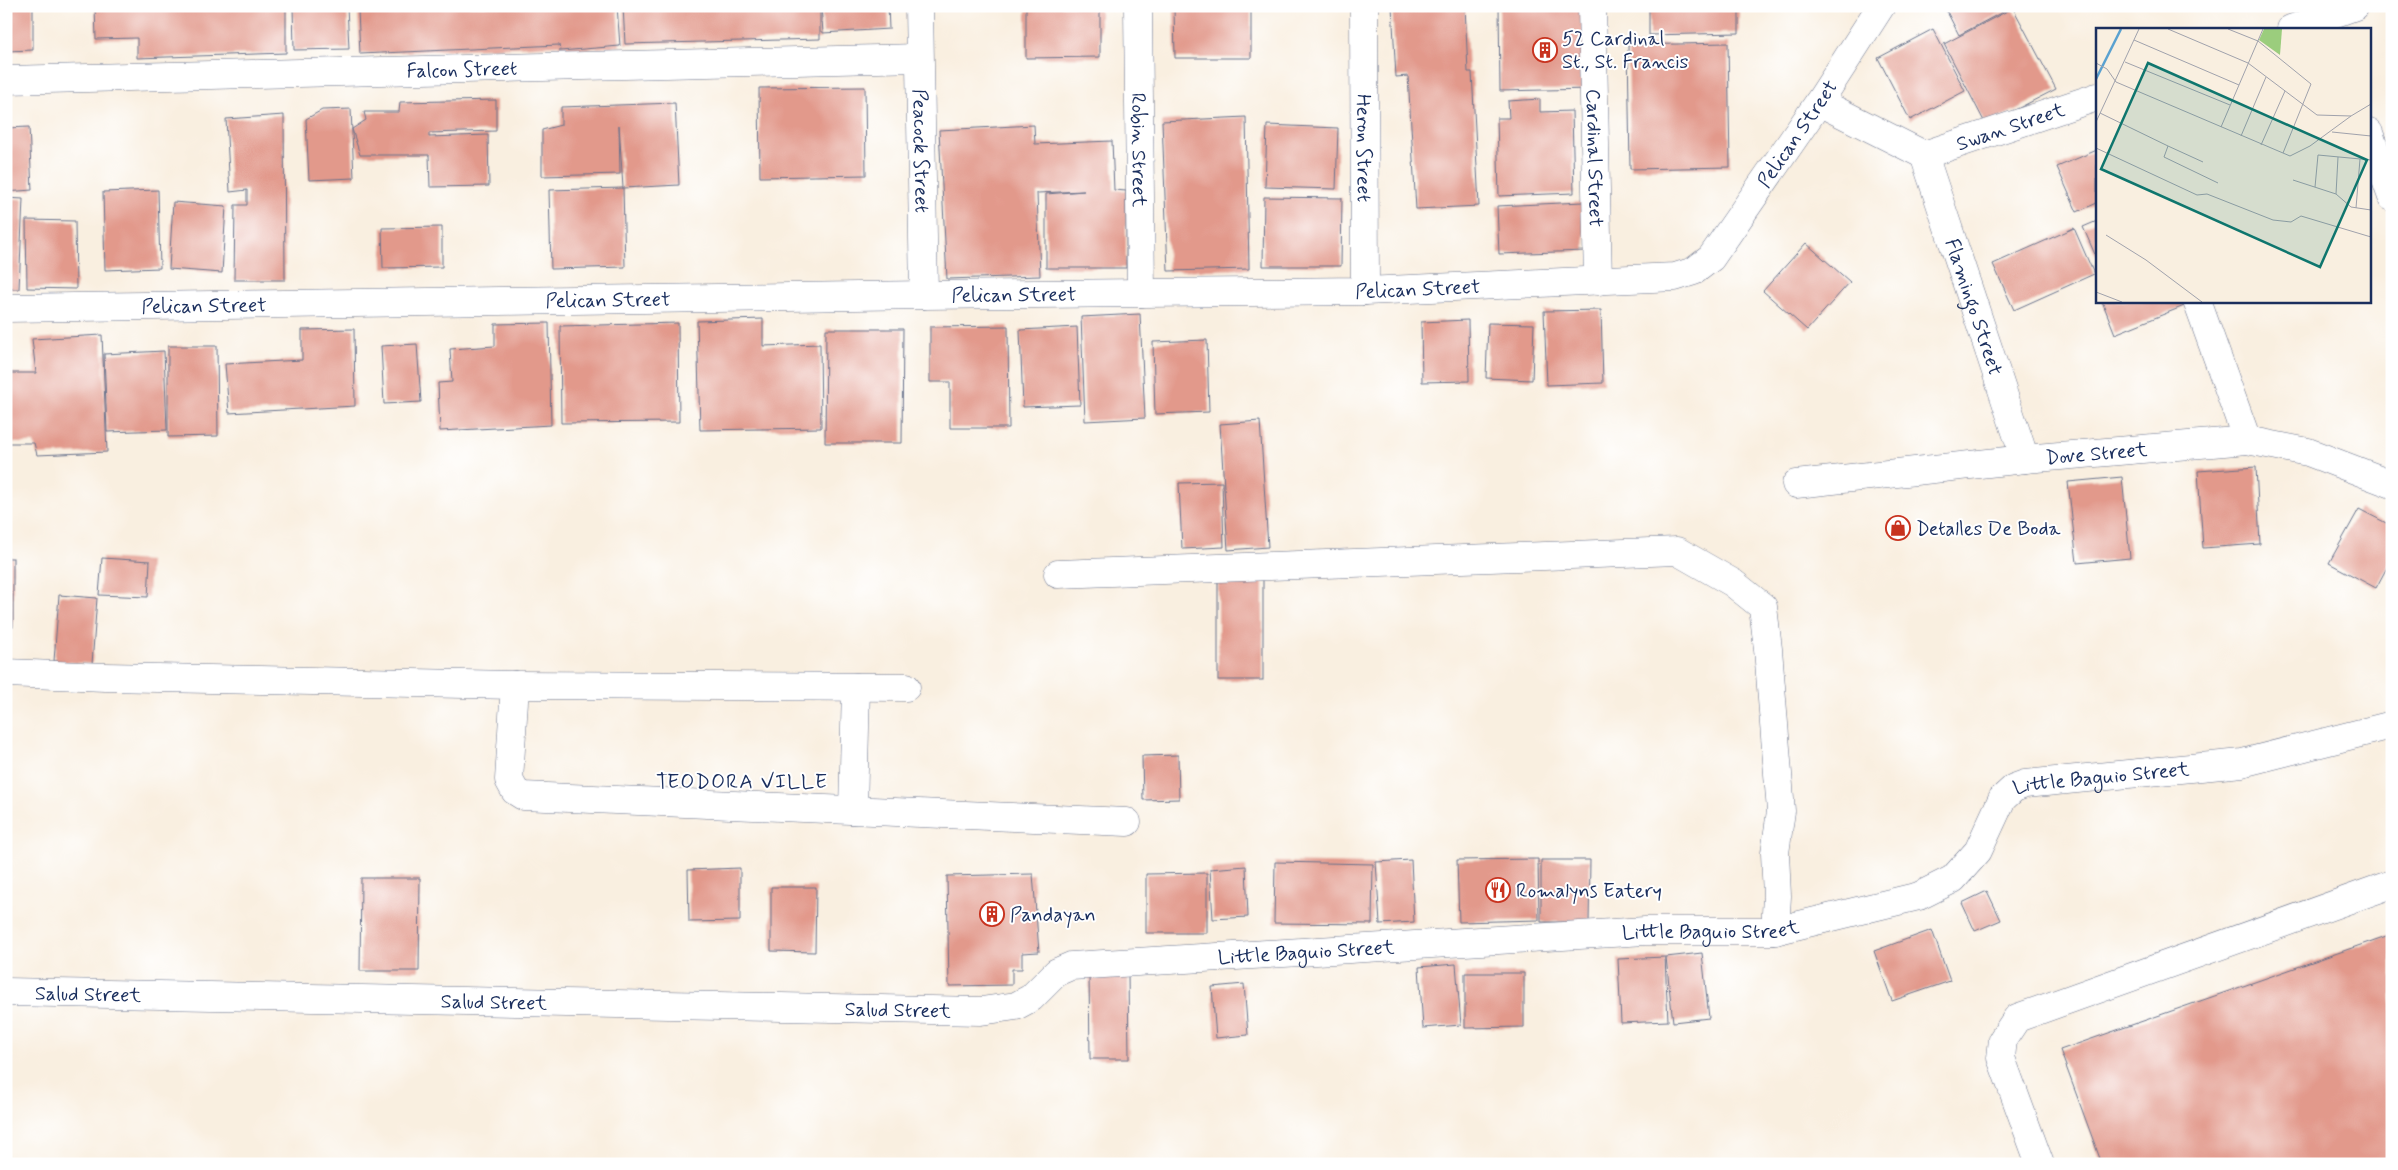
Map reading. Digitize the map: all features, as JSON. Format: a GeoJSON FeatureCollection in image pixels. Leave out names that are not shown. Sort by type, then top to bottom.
{"type":"FeatureCollection","features":[{"type":"Feature","properties":{"kind":"street","name":"Peacock Street"},"geometry":{"type":"LineString","coordinates":[[919,6],[924,295]]}},
{"type":"Feature","properties":{"kind":"street","name":"Robin Street"},"geometry":{"type":"LineString","coordinates":[[1138,6],[1141,293]]}},
{"type":"Feature","properties":{"kind":"street","name":"Heron Street"},"geometry":{"type":"LineString","coordinates":[[1364,6],[1366,291]]}},
{"type":"Feature","properties":{"kind":"street","name":"Cardinal Street"},"geometry":{"type":"LineString","coordinates":[[1592,6],[1598,282]]}},
{"type":"Feature","properties":{"kind":"street","name":"Pelican Street"},"geometry":{"type":"LineString","coordinates":[[6,308],[924,295],[1366,291],[1598,282],[1675,277],[1694,271],[1711,258],[1819,102],[1881,6]]}},
{"type":"Feature","properties":{"kind":"street"},"geometry":{"type":"LineString","coordinates":[[2297,28],[2330,22],[2355,6]]}},
{"type":"Feature","properties":{"kind":"street","name":"Falcon Street"},"geometry":{"type":"LineString","coordinates":[[6,80],[919,58]]}},
{"type":"Feature","properties":{"kind":"street","name":"Swan Street"},"geometry":{"type":"LineString","coordinates":[[1924,155],[2096,97]]}},
{"type":"Feature","properties":{"kind":"street"},"geometry":{"type":"LineString","coordinates":[[1819,102],[1924,155]]}},
{"type":"Feature","properties":{"kind":"street"},"geometry":{"type":"LineString","coordinates":[[2370,136],[2392,197]]}},
{"type":"Feature","properties":{"kind":"street","name":"Flamingo Street"},"geometry":{"type":"LineString","coordinates":[[1924,155],[2025,459]]}},
{"type":"Feature","properties":{"kind":"street"},"geometry":{"type":"LineString","coordinates":[[2197,302],[2247,440]]}},
{"type":"Feature","properties":{"kind":"street","name":"Dove Street"},"geometry":{"type":"LineString","coordinates":[[1796,484],[2025,459],[2247,440],[2308,452],[2392,484]]}},
{"type":"Feature","properties":{"kind":"street"},"geometry":{"type":"LineString","coordinates":[[1058,574],[1677,551],[1733,583],[1763,607],[1781,811],[1775,854],[1777,896],[1775,931]]}},
{"type":"Feature","properties":{"kind":"street"},"geometry":{"type":"LineString","coordinates":[[6,673],[105,677],[515,685],[906,687]]}},
{"type":"Feature","properties":{"kind":"street"},"geometry":{"type":"LineString","coordinates":[[515,685],[509,780],[515,791],[523,796],[1127,822]]}},
{"type":"Feature","properties":{"kind":"street"},"geometry":{"type":"LineString","coordinates":[[853,810],[856,687]]}},
{"type":"Feature","properties":{"kind":"street","name":"Little Baguio Street"},"geometry":{"type":"LineString","coordinates":[[981,1011],[1016,1006],[1031,998],[1057,972],[1071,966],[1645,931],[1775,931],[1919,896],[1953,879],[1978,851],[2002,799],[2014,788],[2025,784],[2242,763],[2392,725]]}},
{"type":"Feature","properties":{"kind":"street"},"geometry":{"type":"LineString","coordinates":[[2040,1164],[2001,1058],[2003,1038],[2017,1018],[2392,884]]}},
{"type":"Feature","properties":{"kind":"street","name":"Salud Street"},"geometry":{"type":"LineString","coordinates":[[6,992],[981,1011]]}},
{"type":"Feature","properties":{"kind":"building"},"geometry":{"type":"Polygon","coordinates":[[[6,6],[33,6],[33,50],[6,51],[6,6]]]}},
{"type":"Feature","properties":{"kind":"building"},"geometry":{"type":"Polygon","coordinates":[[[95,6],[286,6],[286,53],[137,58],[137,38],[96,39],[95,6]]]}},
{"type":"Feature","properties":{"kind":"building"},"geometry":{"type":"Polygon","coordinates":[[[293,6],[347,6],[349,49],[294,50],[293,6]]]}},
{"type":"Feature","properties":{"kind":"building"},"geometry":{"type":"Polygon","coordinates":[[[388,6],[617,6],[620,46],[560,51],[559,45],[360,54],[358,10],[388,6]]]}},
{"type":"Feature","properties":{"kind":"building"},"geometry":{"type":"Polygon","coordinates":[[[623,6],[820,6],[820,39],[625,44],[623,6]]]}},
{"type":"Feature","properties":{"kind":"building"},"geometry":{"type":"Polygon","coordinates":[[[821,6],[888,6],[889,29],[823,33],[821,6]]]}},
{"type":"Feature","properties":{"kind":"building"},"geometry":{"type":"Polygon","coordinates":[[[1026,6],[1100,6],[1100,57],[1026,58],[1026,6]]]}},
{"type":"Feature","properties":{"kind":"building"},"geometry":{"type":"Polygon","coordinates":[[[1174,6],[1251,6],[1251,58],[1175,58],[1174,6]]]}},
{"type":"Feature","properties":{"kind":"building"},"geometry":{"type":"Polygon","coordinates":[[[1392,6],[1465,6],[1468,72],[1472,72],[1479,206],[1416,209],[1408,76],[1396,77],[1392,6]]]}},
{"type":"Feature","properties":{"kind":"building","name":"52 Cardinal St., St. Francis"},"geometry":{"type":"Polygon","coordinates":[[[1499,6],[1589,6],[1590,89],[1500,91],[1499,6]]]}},
{"type":"Feature","properties":{"kind":"building"},"geometry":{"type":"Polygon","coordinates":[[[1649,6],[1739,6],[1739,33],[1649,35],[1649,6]]]}},
{"type":"Feature","properties":{"kind":"building"},"geometry":{"type":"Polygon","coordinates":[[[1944,6],[2014,6],[1959,35],[1944,6]]]}},
{"type":"Feature","properties":{"kind":"building"},"geometry":{"type":"Polygon","coordinates":[[[2013,8],[2056,89],[1986,125],[1944,44],[2013,8]]]}},
{"type":"Feature","properties":{"kind":"building"},"geometry":{"type":"Polygon","coordinates":[[[1933,29],[1965,91],[1910,120],[1878,58],[1933,29]]]}},
{"type":"Feature","properties":{"kind":"building"},"geometry":{"type":"Polygon","coordinates":[[[1728,43],[1730,167],[1630,169],[1628,45],[1728,43]]]}},
{"type":"Feature","properties":{"kind":"building"},"geometry":{"type":"Polygon","coordinates":[[[865,87],[866,175],[760,177],[759,88],[865,87]]]}},
{"type":"Feature","properties":{"kind":"building"},"geometry":{"type":"Polygon","coordinates":[[[1540,99],[1540,112],[1572,111],[1574,193],[1499,196],[1497,118],[1509,118],[1508,101],[1540,99]]]}},
{"type":"Feature","properties":{"kind":"building"},"geometry":{"type":"Polygon","coordinates":[[[496,100],[496,131],[429,133],[429,137],[488,135],[489,186],[430,187],[429,155],[360,155],[352,129],[366,120],[364,112],[399,112],[400,102],[496,100]]]}},
{"type":"Feature","properties":{"kind":"building"},"geometry":{"type":"Polygon","coordinates":[[[675,103],[679,185],[623,188],[619,125],[620,174],[542,176],[542,130],[561,125],[561,107],[675,103]]]}},
{"type":"Feature","properties":{"kind":"building"},"geometry":{"type":"Polygon","coordinates":[[[351,109],[354,178],[309,180],[306,119],[322,110],[351,109]]]}},
{"type":"Feature","properties":{"kind":"building"},"geometry":{"type":"Polygon","coordinates":[[[284,115],[285,280],[234,280],[235,205],[247,205],[247,190],[230,192],[226,119],[284,115]]]}},
{"type":"Feature","properties":{"kind":"building"},"geometry":{"type":"Polygon","coordinates":[[[1246,117],[1249,269],[1168,271],[1162,121],[1246,117]]]}},
{"type":"Feature","properties":{"kind":"building"},"geometry":{"type":"Polygon","coordinates":[[[1034,125],[1035,144],[1112,141],[1114,190],[1126,191],[1126,268],[1046,268],[1046,194],[1084,191],[1037,193],[1040,276],[947,279],[939,130],[1034,125]]]}},
{"type":"Feature","properties":{"kind":"building"},"geometry":{"type":"Polygon","coordinates":[[[1267,125],[1338,128],[1336,189],[1265,187],[1267,125]]]}},
{"type":"Feature","properties":{"kind":"building"},"geometry":{"type":"Polygon","coordinates":[[[29,127],[32,190],[6,192],[6,128],[29,127]]]}},
{"type":"Feature","properties":{"kind":"building"},"geometry":{"type":"Polygon","coordinates":[[[2096,150],[2096,203],[2077,212],[2057,167],[2096,150]]]}},
{"type":"Feature","properties":{"kind":"building"},"geometry":{"type":"Polygon","coordinates":[[[623,188],[625,267],[551,269],[549,190],[623,188]]]}},
{"type":"Feature","properties":{"kind":"building"},"geometry":{"type":"Polygon","coordinates":[[[158,190],[160,268],[105,270],[103,192],[158,190]]]}},
{"type":"Feature","properties":{"kind":"building"},"geometry":{"type":"Polygon","coordinates":[[[1264,197],[1342,198],[1341,266],[1263,266],[1264,197]]]}},
{"type":"Feature","properties":{"kind":"building"},"geometry":{"type":"Polygon","coordinates":[[[6,198],[23,199],[19,289],[6,289],[6,198]]]}},
{"type":"Feature","properties":{"kind":"building"},"geometry":{"type":"Polygon","coordinates":[[[173,202],[226,206],[222,273],[169,269],[173,202]]]}},
{"type":"Feature","properties":{"kind":"building"},"geometry":{"type":"Polygon","coordinates":[[[1583,202],[1585,251],[1499,254],[1497,206],[1583,202]]]}},
{"type":"Feature","properties":{"kind":"building"},"geometry":{"type":"Polygon","coordinates":[[[26,220],[75,221],[76,289],[27,288],[26,220]]]}},
{"type":"Feature","properties":{"kind":"building"},"geometry":{"type":"Polygon","coordinates":[[[2096,221],[2096,257],[2083,227],[2096,221]]]}},
{"type":"Feature","properties":{"kind":"building"},"geometry":{"type":"Polygon","coordinates":[[[442,227],[442,267],[383,268],[382,228],[442,227]]]}},
{"type":"Feature","properties":{"kind":"building"},"geometry":{"type":"Polygon","coordinates":[[[2074,228],[2094,274],[2014,310],[1993,264],[2074,228]]]}},
{"type":"Feature","properties":{"kind":"building"},"geometry":{"type":"Polygon","coordinates":[[[1806,243],[1850,282],[1807,330],[1763,291],[1806,243]]]}},
{"type":"Feature","properties":{"kind":"building"},"geometry":{"type":"Polygon","coordinates":[[[2102,302],[2188,302],[2189,304],[2115,334],[2102,302]]]}},
{"type":"Feature","properties":{"kind":"building"},"geometry":{"type":"Polygon","coordinates":[[[1601,310],[1603,383],[1547,385],[1544,311],[1601,310]]]}},
{"type":"Feature","properties":{"kind":"building"},"geometry":{"type":"Polygon","coordinates":[[[1140,314],[1145,418],[1085,421],[1081,317],[1140,314]]]}},
{"type":"Feature","properties":{"kind":"building"},"geometry":{"type":"Polygon","coordinates":[[[763,319],[763,346],[820,344],[821,428],[700,430],[697,321],[763,319]]]}},
{"type":"Feature","properties":{"kind":"building"},"geometry":{"type":"Polygon","coordinates":[[[1468,320],[1469,381],[1422,382],[1421,322],[1468,320]]]}},
{"type":"Feature","properties":{"kind":"building"},"geometry":{"type":"Polygon","coordinates":[[[549,323],[551,425],[440,431],[438,383],[452,382],[450,349],[495,346],[495,324],[549,323]]]}},
{"type":"Feature","properties":{"kind":"building"},"geometry":{"type":"Polygon","coordinates":[[[678,323],[679,422],[561,423],[560,326],[678,323]]]}},
{"type":"Feature","properties":{"kind":"building"},"geometry":{"type":"Polygon","coordinates":[[[1488,323],[1534,324],[1532,380],[1486,378],[1488,323]]]}},
{"type":"Feature","properties":{"kind":"building"},"geometry":{"type":"Polygon","coordinates":[[[1008,326],[1009,428],[950,428],[950,382],[930,382],[930,327],[1008,326]]]}},
{"type":"Feature","properties":{"kind":"building"},"geometry":{"type":"Polygon","coordinates":[[[1077,327],[1080,405],[1023,407],[1020,330],[1077,327]]]}},
{"type":"Feature","properties":{"kind":"building"},"geometry":{"type":"Polygon","coordinates":[[[354,329],[355,406],[229,413],[225,364],[302,360],[302,330],[354,329]]]}},
{"type":"Feature","properties":{"kind":"building"},"geometry":{"type":"Polygon","coordinates":[[[826,329],[903,329],[902,443],[825,443],[826,329]]]}},
{"type":"Feature","properties":{"kind":"building"},"geometry":{"type":"Polygon","coordinates":[[[102,335],[107,452],[37,455],[34,443],[6,443],[6,373],[36,373],[32,339],[102,335]]]}},
{"type":"Feature","properties":{"kind":"building"},"geometry":{"type":"Polygon","coordinates":[[[1207,340],[1209,412],[1155,414],[1153,342],[1207,340]]]}},
{"type":"Feature","properties":{"kind":"building"},"geometry":{"type":"Polygon","coordinates":[[[417,344],[421,402],[384,404],[381,346],[417,344]]]}},
{"type":"Feature","properties":{"kind":"building"},"geometry":{"type":"Polygon","coordinates":[[[168,346],[217,346],[218,436],[168,437],[168,346]]]}},
{"type":"Feature","properties":{"kind":"building"},"geometry":{"type":"Polygon","coordinates":[[[164,351],[167,430],[107,432],[104,354],[164,351]]]}},
{"type":"Feature","properties":{"kind":"building"},"geometry":{"type":"Polygon","coordinates":[[[1260,421],[1268,547],[1228,550],[1220,424],[1260,421]]]}},
{"type":"Feature","properties":{"kind":"building"},"geometry":{"type":"Polygon","coordinates":[[[2256,467],[2260,544],[2203,548],[2198,471],[2256,467]]]}},
{"type":"Feature","properties":{"kind":"building"},"geometry":{"type":"Polygon","coordinates":[[[2122,477],[2130,558],[2077,563],[2068,482],[2122,477]]]}},
{"type":"Feature","properties":{"kind":"building"},"geometry":{"type":"Polygon","coordinates":[[[1222,482],[1224,547],[1182,549],[1179,483],[1222,482]]]}},
{"type":"Feature","properties":{"kind":"building"},"geometry":{"type":"Polygon","coordinates":[[[2359,509],[2392,526],[2392,558],[2376,588],[2329,563],[2359,509]]]}},
{"type":"Feature","properties":{"kind":"building"},"geometry":{"type":"Polygon","coordinates":[[[6,558],[13,558],[13,627],[6,627],[6,558]]]}},
{"type":"Feature","properties":{"kind":"building"},"geometry":{"type":"Polygon","coordinates":[[[102,558],[150,561],[148,597],[99,595],[102,558]]]}},
{"type":"Feature","properties":{"kind":"building"},"geometry":{"type":"Polygon","coordinates":[[[1218,580],[1263,580],[1263,680],[1218,680],[1218,580]]]}},
{"type":"Feature","properties":{"kind":"building"},"geometry":{"type":"Polygon","coordinates":[[[59,595],[97,598],[92,664],[54,661],[59,595]]]}},
{"type":"Feature","properties":{"kind":"building"},"geometry":{"type":"Polygon","coordinates":[[[1178,755],[1179,799],[1143,800],[1142,756],[1178,755]]]}},
{"type":"Feature","properties":{"kind":"building","name":"Romalyns Eatery"},"geometry":{"type":"Polygon","coordinates":[[[1538,859],[1539,920],[1459,922],[1457,860],[1538,859]]]}},
{"type":"Feature","properties":{"kind":"building"},"geometry":{"type":"Polygon","coordinates":[[[1411,860],[1414,922],[1380,924],[1376,862],[1411,860]]]}},
{"type":"Feature","properties":{"kind":"building"},"geometry":{"type":"Polygon","coordinates":[[[1541,860],[1590,860],[1589,922],[1541,922],[1541,860]]]}},
{"type":"Feature","properties":{"kind":"building"},"geometry":{"type":"Polygon","coordinates":[[[1275,862],[1373,864],[1372,924],[1274,923],[1275,862]]]}},
{"type":"Feature","properties":{"kind":"building"},"geometry":{"type":"Polygon","coordinates":[[[1246,866],[1248,917],[1213,919],[1210,869],[1246,866]]]}},
{"type":"Feature","properties":{"kind":"building"},"geometry":{"type":"Polygon","coordinates":[[[740,868],[740,921],[689,922],[688,870],[740,868]]]}},
{"type":"Feature","properties":{"kind":"building"},"geometry":{"type":"Polygon","coordinates":[[[1207,873],[1207,933],[1146,933],[1146,874],[1207,873]]]}},
{"type":"Feature","properties":{"kind":"building","name":"Pandayan"},"geometry":{"type":"Polygon","coordinates":[[[1033,874],[1039,952],[1022,953],[1022,969],[1012,969],[1012,985],[949,986],[947,876],[1033,874]]]}},
{"type":"Feature","properties":{"kind":"building"},"geometry":{"type":"Polygon","coordinates":[[[361,878],[420,878],[419,971],[360,971],[361,878]]]}},
{"type":"Feature","properties":{"kind":"building"},"geometry":{"type":"Polygon","coordinates":[[[771,887],[816,887],[815,952],[771,951],[771,887]]]}},
{"type":"Feature","properties":{"kind":"building"},"geometry":{"type":"Polygon","coordinates":[[[1987,891],[2001,920],[1975,931],[1962,903],[1987,891]]]}},
{"type":"Feature","properties":{"kind":"building"},"geometry":{"type":"Polygon","coordinates":[[[1932,930],[1950,981],[1892,1001],[1874,951],[1932,930]]]}},
{"type":"Feature","properties":{"kind":"building"},"geometry":{"type":"Polygon","coordinates":[[[2392,934],[2392,1164],[2102,1164],[2060,1050],[2392,934]]]}},
{"type":"Feature","properties":{"kind":"building"},"geometry":{"type":"Polygon","coordinates":[[[1702,953],[1709,1018],[1673,1022],[1666,957],[1702,953]]]}},
{"type":"Feature","properties":{"kind":"building"},"geometry":{"type":"Polygon","coordinates":[[[1665,957],[1668,1021],[1621,1023],[1618,959],[1665,957]]]}},
{"type":"Feature","properties":{"kind":"building"},"geometry":{"type":"Polygon","coordinates":[[[1456,964],[1461,1025],[1423,1028],[1419,967],[1456,964]]]}},
{"type":"Feature","properties":{"kind":"building"},"geometry":{"type":"Polygon","coordinates":[[[1128,972],[1129,1059],[1090,1059],[1089,973],[1128,972]]]}},
{"type":"Feature","properties":{"kind":"building"},"geometry":{"type":"Polygon","coordinates":[[[1465,973],[1524,973],[1524,1027],[1465,1028],[1465,973]]]}},
{"type":"Feature","properties":{"kind":"building"},"geometry":{"type":"Polygon","coordinates":[[[1244,984],[1248,1035],[1216,1038],[1212,987],[1244,984]]]}},
{"type":"Feature","properties":{"kind":"place","name":"52 Cardinal St., St. Francis"},"geometry":{"type":"Point","coordinates":[1545,50]}},
{"type":"Feature","properties":{"kind":"place","name":"Detalles De Boda"},"geometry":{"type":"Point","coordinates":[1898,528]}},
{"type":"Feature","properties":{"kind":"place","name":"Romalyns Eatery"},"geometry":{"type":"Point","coordinates":[1498,890]}},
{"type":"Feature","properties":{"kind":"place","name":"Pandayan"},"geometry":{"type":"Point","coordinates":[992,914]}},
{"type":"Feature","properties":{"kind":"district","name":"TEODORA VILLE"},"geometry":{"type":"Point","coordinates":[742,781]}}]}
